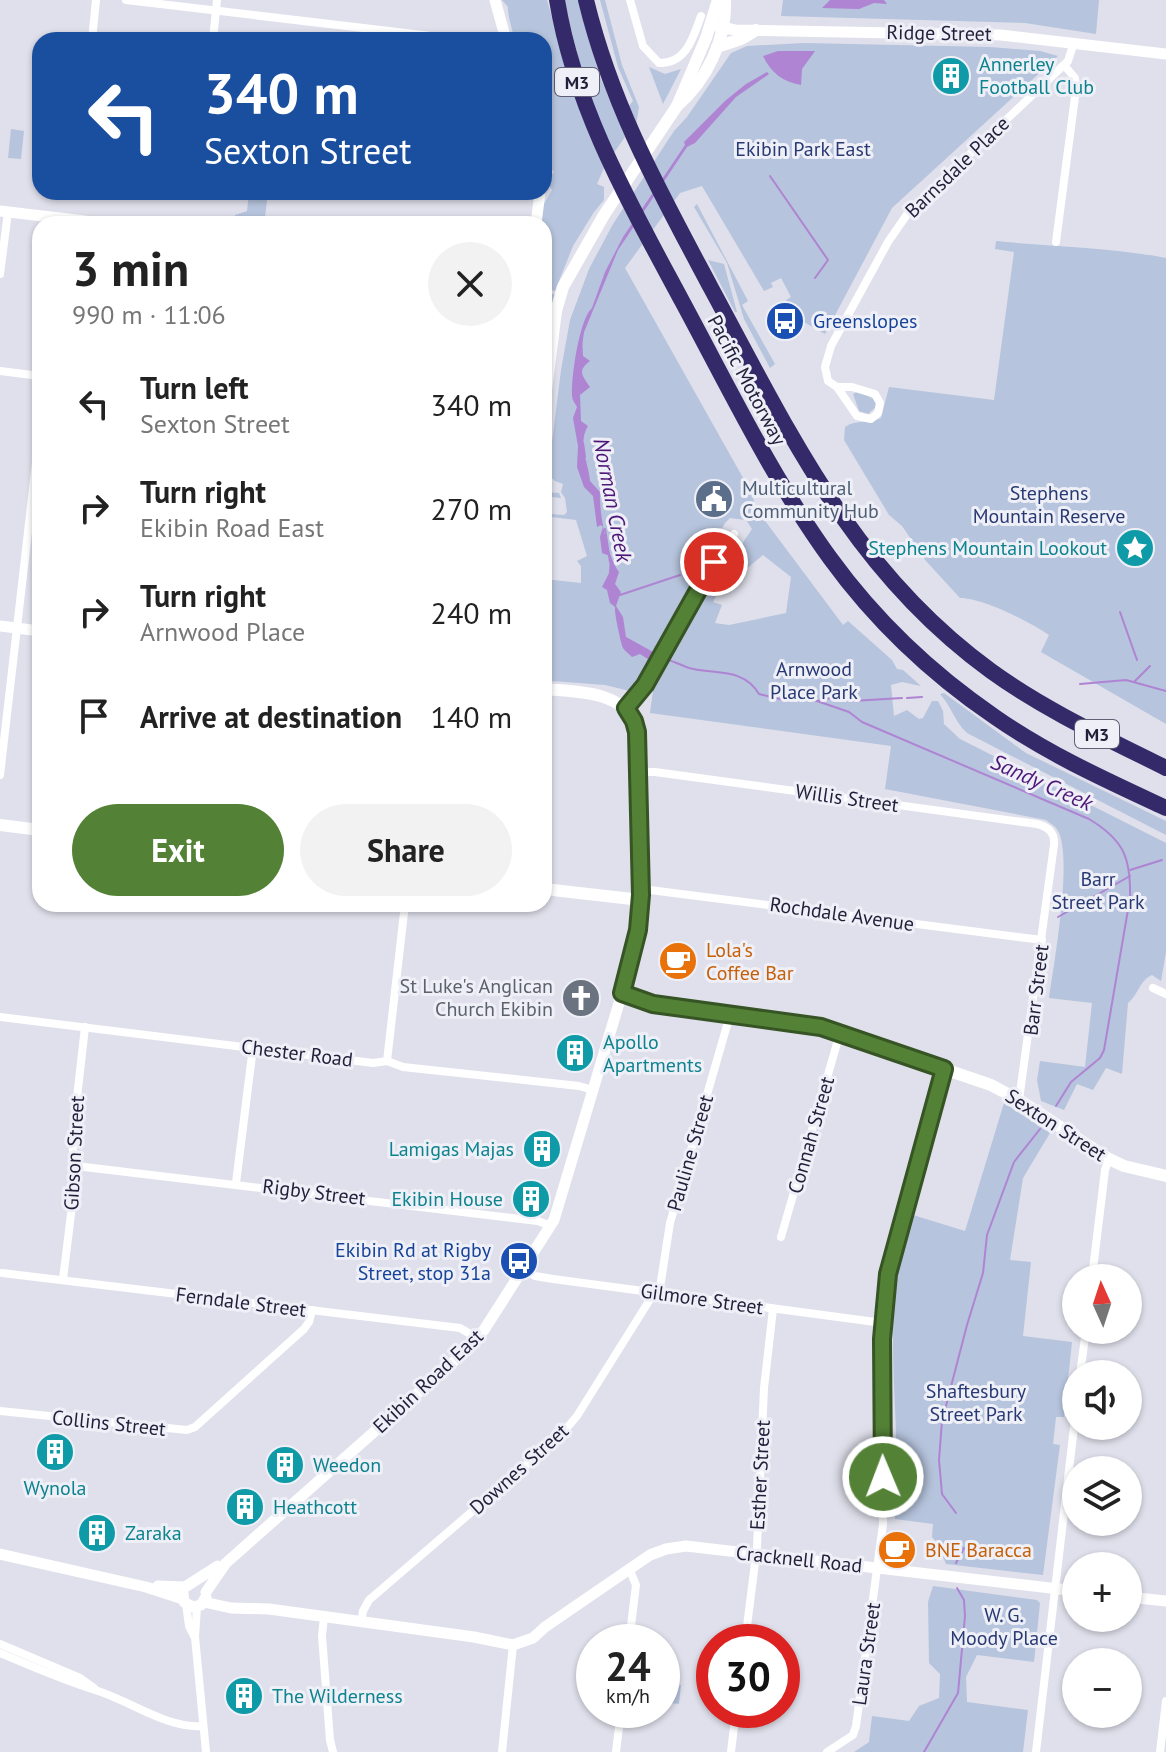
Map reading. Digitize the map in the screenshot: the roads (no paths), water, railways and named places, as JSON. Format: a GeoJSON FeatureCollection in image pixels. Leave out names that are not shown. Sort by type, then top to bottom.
{"type":"FeatureCollection","features":[{"type":"Feature","properties":{"kind":"highway","name":"Pacific Motorway"},"geometry":{"type":"LineString","coordinates":[[557,0],[576,78],[608,161],[781,483],[832,561],[869,606],[933,670],[997,719],[1056,754],[1166,808]]}},
{"type":"Feature","properties":{"kind":"highway","name":"Pacific Motorway"},"geometry":{"type":"LineString","coordinates":[[586,0],[605,72],[629,130],[674,219],[822,489],[856,539],[933,623],[993,673],[1059,714],[1166,768]]}},
{"type":"Feature","properties":{"kind":"main road"},"geometry":{"type":"LineString","coordinates":[[552,326],[572,267],[677,106],[718,0]]}},
{"type":"Feature","properties":{"kind":"main road"},"geometry":{"type":"LineString","coordinates":[[677,106],[701,80],[717,47],[711,23],[725,0]]}},
{"type":"Feature","properties":{"kind":"main road"},"geometry":{"type":"LineString","coordinates":[[717,47],[756,30]]}},
{"type":"Feature","properties":{"kind":"main road"},"geometry":{"type":"LineString","coordinates":[[552,684],[562,690]]}},
{"type":"Feature","properties":{"kind":"main road"},"geometry":{"type":"LineString","coordinates":[[552,689],[608,697],[626,708]]}},
{"type":"Feature","properties":{"kind":"main road","name":"Ekibin Road East"},"geometry":{"type":"LineString","coordinates":[[622,993],[638,930],[641,895],[637,728],[626,708]]}},
{"type":"Feature","properties":{"kind":"main road"},"geometry":{"type":"LineString","coordinates":[[0,825],[32,829]]}},
{"type":"Feature","properties":{"kind":"main road"},"geometry":{"type":"LineString","coordinates":[[552,889],[641,895]]}},
{"type":"Feature","properties":{"kind":"main road","name":"Sexton Street"},"geometry":{"type":"LineString","coordinates":[[622,993],[653,1004],[821,1027],[840,1033],[999,1088],[1109,1159],[1124,1166],[1166,1176]]}},
{"type":"Feature","properties":{"kind":"street"},"geometry":{"type":"LineString","coordinates":[[93,32],[96,0]]}},
{"type":"Feature","properties":{"kind":"street"},"geometry":{"type":"LineString","coordinates":[[126,0],[377,32]]}},
{"type":"Feature","properties":{"kind":"street"},"geometry":{"type":"LineString","coordinates":[[214,32],[217,0]]}},
{"type":"Feature","properties":{"kind":"street"},"geometry":{"type":"LineString","coordinates":[[495,0],[504,32]]}},
{"type":"Feature","properties":{"kind":"street"},"geometry":{"type":"LineString","coordinates":[[630,0],[643,46],[655,61],[664,63],[677,60],[711,23]]}},
{"type":"Feature","properties":{"kind":"street","name":"Ridge Street"},"geometry":{"type":"LineString","coordinates":[[711,23],[756,30],[996,34],[1166,54]]}},
{"type":"Feature","properties":{"kind":"street","name":"Barnsdale Place"},"geometry":{"type":"LineString","coordinates":[[837,387],[852,387],[875,394],[880,403],[878,413],[871,419],[857,416],[837,387],[828,381],[825,374],[828,353],[902,221],[1064,65],[1072,55],[1074,42]]}},
{"type":"Feature","properties":{"kind":"street"},"geometry":{"type":"LineString","coordinates":[[1056,242],[1076,89],[1075,78],[1064,65]]}},
{"type":"Feature","properties":{"kind":"street"},"geometry":{"type":"LineString","coordinates":[[0,274],[4,212],[39,216]]}},
{"type":"Feature","properties":{"kind":"street"},"geometry":{"type":"LineString","coordinates":[[0,371],[32,375]]}},
{"type":"Feature","properties":{"kind":"street"},"geometry":{"type":"LineString","coordinates":[[0,775],[32,495]]}},
{"type":"Feature","properties":{"kind":"street"},"geometry":{"type":"LineString","coordinates":[[626,708],[645,685],[719,551],[734,534]]}},
{"type":"Feature","properties":{"kind":"street"},"geometry":{"type":"LineString","coordinates":[[0,626],[32,630]]}},
{"type":"Feature","properties":{"kind":"street","name":"Willis Street"},"geometry":{"type":"LineString","coordinates":[[639,772],[1037,824],[1046,826],[1052,832]]}},
{"type":"Feature","properties":{"kind":"street","name":"Barr Street"},"geometry":{"type":"LineString","coordinates":[[1019,1100],[1054,845],[1052,832]]}},
{"type":"Feature","properties":{"kind":"street","name":"Rochdale Avenue"},"geometry":{"type":"LineString","coordinates":[[641,895],[1042,940]]}},
{"type":"Feature","properties":{"kind":"street"},"geometry":{"type":"LineString","coordinates":[[387,1061],[404,912]]}},
{"type":"Feature","properties":{"kind":"street"},"geometry":{"type":"LineString","coordinates":[[1153,988],[1166,994]]}},
{"type":"Feature","properties":{"kind":"street","name":"Ekibin Road East"},"geometry":{"type":"LineString","coordinates":[[195,1596],[226,1563],[477,1338],[551,1226],[622,993]]}},
{"type":"Feature","properties":{"kind":"street","name":"Pauline Street"},"geometry":{"type":"LineString","coordinates":[[656,1293],[670,1223],[730,1015]]}},
{"type":"Feature","properties":{"kind":"street","name":"Chester Road"},"geometry":{"type":"LineString","coordinates":[[0,1017],[373,1063],[387,1061],[403,1067],[593,1090]]}},
{"type":"Feature","properties":{"kind":"street","name":"Gibson Street"},"geometry":{"type":"LineString","coordinates":[[63,1279],[76,1166],[72,1142],[85,1027]]}},
{"type":"Feature","properties":{"kind":"street","name":"Connah Street"},"geometry":{"type":"LineString","coordinates":[[781,1237],[840,1033]]}},
{"type":"Feature","properties":{"kind":"street"},"geometry":{"type":"LineString","coordinates":[[236,1183],[253,1047]]}},
{"type":"Feature","properties":{"kind":"street","name":"Laura Street"},"geometry":{"type":"LineString","coordinates":[[827,1752],[850,1737],[855,1730],[884,1505],[883,1323],[893,1249],[944,1069]]}},
{"type":"Feature","properties":{"kind":"street"},"geometry":{"type":"LineString","coordinates":[[1094,1264],[1109,1159]]}},
{"type":"Feature","properties":{"kind":"street","name":"Rigby Street"},"geometry":{"type":"LineString","coordinates":[[76,1166],[538,1221],[551,1226]]}},
{"type":"Feature","properties":{"kind":"street","name":"Gilmore Street"},"geometry":{"type":"LineString","coordinates":[[523,1269],[535,1276],[883,1323]]}},
{"type":"Feature","properties":{"kind":"street","name":"Ferndale Street"},"geometry":{"type":"LineString","coordinates":[[1,1274],[460,1328],[477,1338]]}},
{"type":"Feature","properties":{"kind":"street","name":"Downes Street"},"geometry":{"type":"LineString","coordinates":[[361,1622],[369,1600],[560,1436],[577,1416],[656,1293]]}},
{"type":"Feature","properties":{"kind":"street","name":"Esther Street"},"geometry":{"type":"LineString","coordinates":[[747,1624],[756,1554],[765,1367],[773,1309]]}},
{"type":"Feature","properties":{"kind":"street","name":"Collins Street"},"geometry":{"type":"LineString","coordinates":[[0,1411],[187,1430],[195,1427],[304,1329],[312,1310]]}},
{"type":"Feature","properties":{"kind":"street"},"geometry":{"type":"LineString","coordinates":[[1036,1752],[1072,1440]]}},
{"type":"Feature","properties":{"kind":"street","name":"Cracknell Road"},"geometry":{"type":"LineString","coordinates":[[0,1554],[195,1596],[513,1645],[529,1640],[655,1552],[677,1547],[1062,1589]]}},
{"type":"Feature","properties":{"kind":"street"},"geometry":{"type":"LineString","coordinates":[[629,1568],[636,1585],[631,1624]]}},
{"type":"Feature","properties":{"kind":"street"},"geometry":{"type":"LineString","coordinates":[[195,1596],[195,1637],[206,1752]]}},
{"type":"Feature","properties":{"kind":"street"},"geometry":{"type":"LineString","coordinates":[[1142,1598],[1166,1601]]}},
{"type":"Feature","properties":{"kind":"street"},"geometry":{"type":"LineString","coordinates":[[324,1617],[322,1636],[333,1752]]}},
{"type":"Feature","properties":{"kind":"street","name":"Cracknell Road"},"geometry":{"type":"LineString","coordinates":[[474,1637],[515,1639],[545,1627]]}},
{"type":"Feature","properties":{"kind":"street"},"geometry":{"type":"LineString","coordinates":[[0,1644],[80,1678],[98,1691]]}},
{"type":"Feature","properties":{"kind":"street"},"geometry":{"type":"LineString","coordinates":[[502,1752],[513,1645]]}},
{"type":"Feature","properties":{"kind":"street"},"geometry":{"type":"LineString","coordinates":[[0,1653],[78,1687],[98,1691],[184,1726],[203,1726]]}},
{"type":"Feature","properties":{"kind":"street"},"geometry":{"type":"LineString","coordinates":[[1160,1752],[1166,1701]]}},
{"type":"Feature","properties":{"kind":"street"},"geometry":{"type":"LineString","coordinates":[[616,1752],[619,1728]]}},
{"type":"Feature","properties":{"kind":"street"},"geometry":{"type":"LineString","coordinates":[[731,1752],[734,1728]]}},
{"type":"Feature","properties":{"kind":"waterway"},"geometry":{"type":"LineString","coordinates":[[770,176],[828,260],[815,278]]}},
{"type":"Feature","properties":{"kind":"waterway","name":"Norman Creek"},"geometry":{"type":"LineString","coordinates":[[581,346],[583,332]]}},
{"type":"Feature","properties":{"kind":"waterway","name":"Norman Creek"},"geometry":{"type":"LineString","coordinates":[[583,443],[585,457]]}},
{"type":"Feature","properties":{"kind":"waterway","name":"Norman Creek"},"geometry":{"type":"LineString","coordinates":[[605,529],[610,562]]}},
{"type":"Feature","properties":{"kind":"waterway"},"geometry":{"type":"LineString","coordinates":[[620,595],[680,575]]}},
{"type":"Feature","properties":{"kind":"waterway"},"geometry":{"type":"LineString","coordinates":[[1120,612],[1137,660]]}},
{"type":"Feature","properties":{"kind":"waterway","name":"Norman Creek"},"geometry":{"type":"LineString","coordinates":[[665,659],[689,668],[737,676],[752,685],[759,694],[784,700],[902,698]]}},
{"type":"Feature","properties":{"kind":"waterway"},"geometry":{"type":"LineString","coordinates":[[1134,682],[1150,666]]}},
{"type":"Feature","properties":{"kind":"waterway","name":"Norman Creek"},"geometry":{"type":"LineString","coordinates":[[1080,684],[1126,680],[1166,691]]}},
{"type":"Feature","properties":{"kind":"waterway","name":"Norman Creek"},"geometry":{"type":"LineString","coordinates":[[907,698],[922,697]]}},
{"type":"Feature","properties":{"kind":"waterway","name":"Sandy Creek"},"geometry":{"type":"LineString","coordinates":[[817,701],[849,712],[862,722],[1089,819],[1110,835],[1123,851],[1129,872],[1130,898],[1104,1050],[1100,1058],[1071,1082],[1056,1106]]}},
{"type":"Feature","properties":{"kind":"waterway"},"geometry":{"type":"LineString","coordinates":[[1130,870],[1162,860]]}},
{"type":"Feature","properties":{"kind":"waterway"},"geometry":{"type":"LineString","coordinates":[[1058,917],[1130,876]]}},
{"type":"Feature","properties":{"kind":"waterway","name":"Sandy Creek"},"geometry":{"type":"LineString","coordinates":[[956,1513],[942,1494],[939,1460],[942,1421],[983,1273],[987,1235],[1014,1162],[1040,1129]]}},
{"type":"Feature","properties":{"kind":"waterway","name":"Sandy Creek"},"geometry":{"type":"LineString","coordinates":[[956,1563],[964,1548]]}},
{"type":"Feature","properties":{"kind":"waterway","name":"Sandy Creek"},"geometry":{"type":"LineString","coordinates":[[924,1752],[958,1693],[965,1616],[964,1600],[957,1588]]}},
{"type":"Feature","properties":{"kind":"place","name":"Annerley Football Club"},"geometry":{"type":"Point","coordinates":[951,76]}},
{"type":"Feature","properties":{"kind":"place","name":"Greenslopes"},"geometry":{"type":"Point","coordinates":[785,321]}},
{"type":"Feature","properties":{"kind":"place","name":"Multicultural Community Hub"},"geometry":{"type":"Point","coordinates":[714,499]}},
{"type":"Feature","properties":{"kind":"place","name":"Stephens Mountain Lookout"},"geometry":{"type":"Point","coordinates":[1135,548]}},
{"type":"Feature","properties":{"kind":"place","name":"Lola's Coffee Bar"},"geometry":{"type":"Point","coordinates":[678,961]}},
{"type":"Feature","properties":{"kind":"place","name":"St Luke's Anglican Church Ekibin"},"geometry":{"type":"Point","coordinates":[581,998]}},
{"type":"Feature","properties":{"kind":"place","name":"Apollo Apartments"},"geometry":{"type":"Point","coordinates":[575,1053]}},
{"type":"Feature","properties":{"kind":"place","name":"Lamigas Majas"},"geometry":{"type":"Point","coordinates":[542,1149]}},
{"type":"Feature","properties":{"kind":"place","name":"Ekibin House"},"geometry":{"type":"Point","coordinates":[531,1199]}},
{"type":"Feature","properties":{"kind":"place","name":"Ekibin Rd at Rigby Street, stop 31a"},"geometry":{"type":"Point","coordinates":[519,1261]}},
{"type":"Feature","properties":{"kind":"place","name":"Wynola"},"geometry":{"type":"Point","coordinates":[55,1452]}},
{"type":"Feature","properties":{"kind":"place","name":"Weedon"},"geometry":{"type":"Point","coordinates":[285,1465]}},
{"type":"Feature","properties":{"kind":"place","name":"Heathcott"},"geometry":{"type":"Point","coordinates":[245,1507]}},
{"type":"Feature","properties":{"kind":"place","name":"Zaraka"},"geometry":{"type":"Point","coordinates":[97,1533]}},
{"type":"Feature","properties":{"kind":"place","name":"BNE Baracca"},"geometry":{"type":"Point","coordinates":[897,1550]}},
{"type":"Feature","properties":{"kind":"place","name":"The Wilderness"},"geometry":{"type":"Point","coordinates":[244,1696]}},
{"type":"Feature","properties":{"kind":"park label","name":"Ekibin Park East"},"geometry":{"type":"Point","coordinates":[803,149]}},
{"type":"Feature","properties":{"kind":"park label","name":"Stephens Mountain Reserve"},"geometry":{"type":"Point","coordinates":[1049,504]}},
{"type":"Feature","properties":{"kind":"park label","name":"Arnwood Place Park"},"geometry":{"type":"Point","coordinates":[814,680]}},
{"type":"Feature","properties":{"kind":"park label","name":"Barr Street Park"},"geometry":{"type":"Point","coordinates":[1098,890]}},
{"type":"Feature","properties":{"kind":"park label","name":"Shaftesbury Street Park"},"geometry":{"type":"Point","coordinates":[976,1402]}},
{"type":"Feature","properties":{"kind":"park label","name":"W. G. Moody Place"},"geometry":{"type":"Point","coordinates":[1004,1626]}}]}
